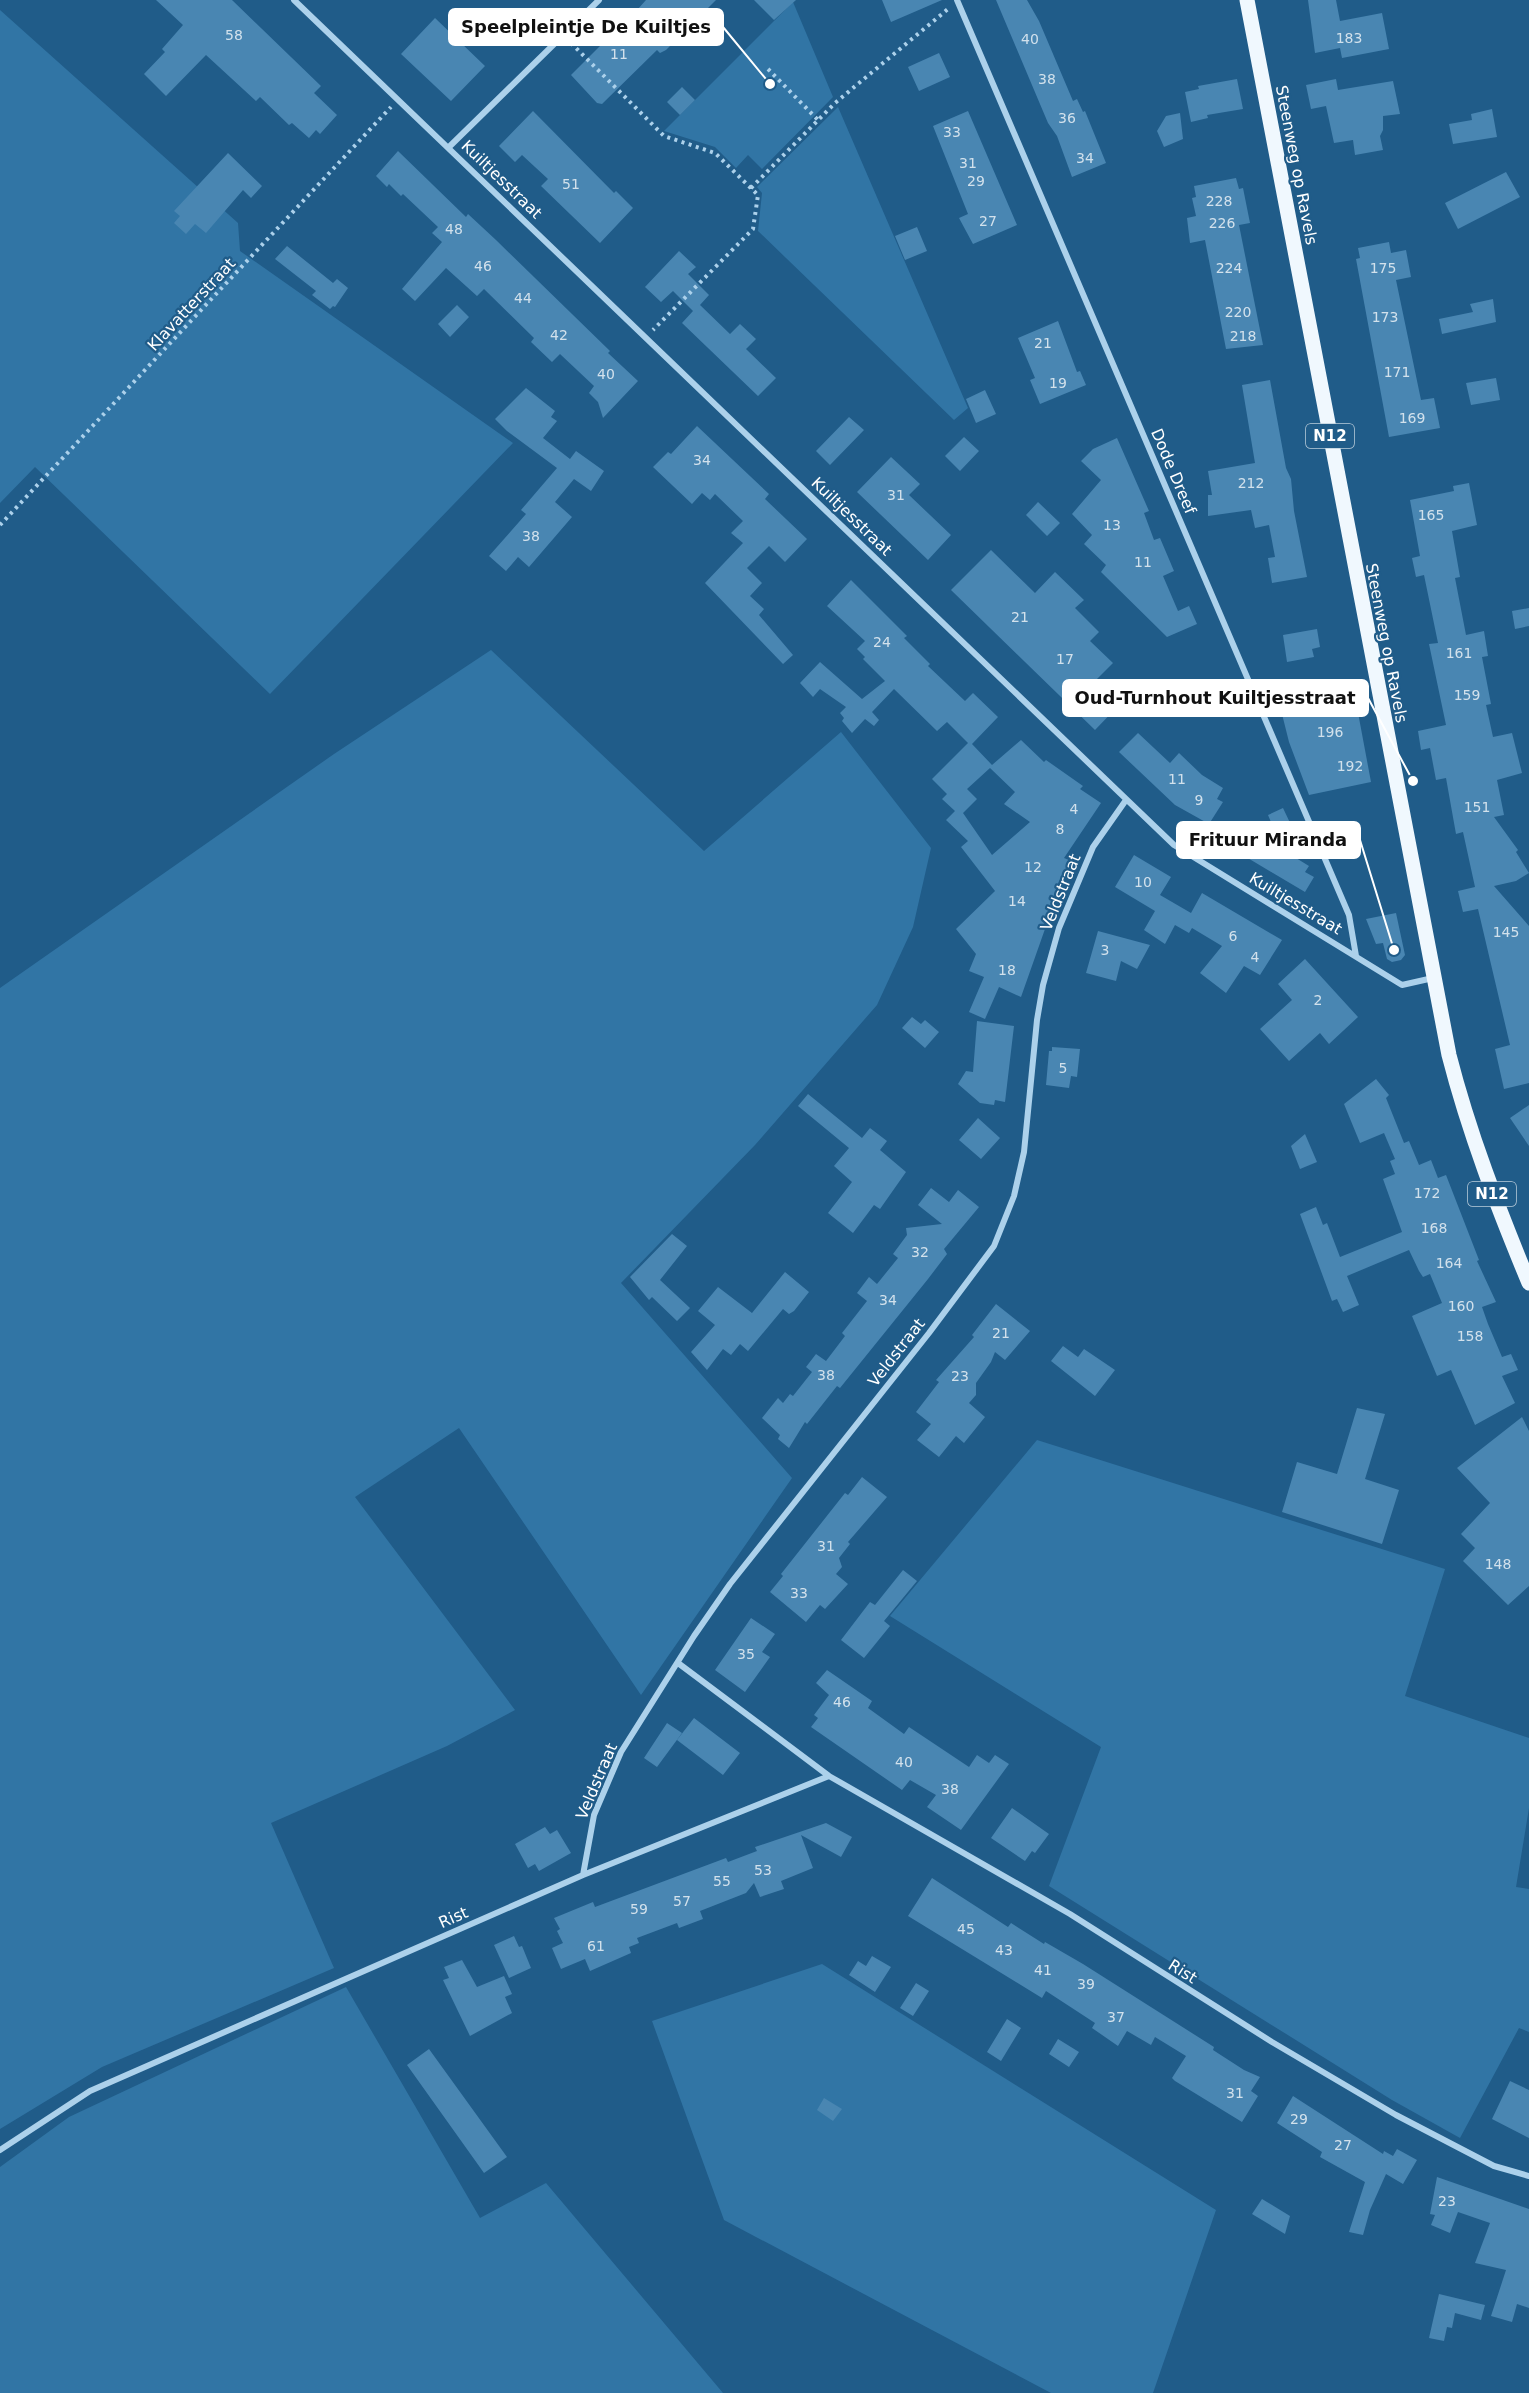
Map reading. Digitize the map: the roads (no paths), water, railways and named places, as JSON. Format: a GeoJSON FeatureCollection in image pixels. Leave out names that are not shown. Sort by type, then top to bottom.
{"type":"FeatureCollection","features":[{"type":"Feature","properties":{"kind":"main road","name":"Steenweg op Ravels"},"geometry":{"type":"LineString","coordinates":[[1247,0],[1449,1055],[1467,1121],[1494,1198],[1529,1282]]}},
{"type":"Feature","properties":{"kind":"street","name":"Kuiltjesstraat"},"geometry":{"type":"LineString","coordinates":[[294,0],[1174,845],[1402,985],[1433,978]]}},
{"type":"Feature","properties":{"kind":"street"},"geometry":{"type":"LineString","coordinates":[[449,147],[599,0]]}},
{"type":"Feature","properties":{"kind":"street","name":"Dode Dreef"},"geometry":{"type":"LineString","coordinates":[[958,0],[1349,915],[1356,956]]}},
{"type":"Feature","properties":{"kind":"street","name":"Veldstraat"},"geometry":{"type":"LineString","coordinates":[[583,1875],[594,1815],[621,1752],[678,1663],[730,1584],[929,1333],[994,1246],[1014,1196],[1024,1152],[1037,1020],[1043,985],[1059,928],[1093,847],[1126,800]]}},
{"type":"Feature","properties":{"kind":"street","name":"Rist"},"geometry":{"type":"LineString","coordinates":[[678,1663],[829,1776],[1070,1914],[1253,2030],[1396,2115],[1494,2166],[1529,2176]]}},
{"type":"Feature","properties":{"kind":"street","name":"Rist"},"geometry":{"type":"LineString","coordinates":[[0,2150],[90,2091],[583,1875],[829,1776]]}},
{"type":"Feature","properties":{"kind":"place","name":"Speelpleintje De Kuiltjes"},"geometry":{"type":"Point","coordinates":[770,84]}},
{"type":"Feature","properties":{"kind":"place","name":"Oud-Turnhout Kuiltjesstraat"},"geometry":{"type":"Point","coordinates":[1413,781]}},
{"type":"Feature","properties":{"kind":"place","name":"Frituur Miranda"},"geometry":{"type":"Point","coordinates":[1394,950]}}]}
